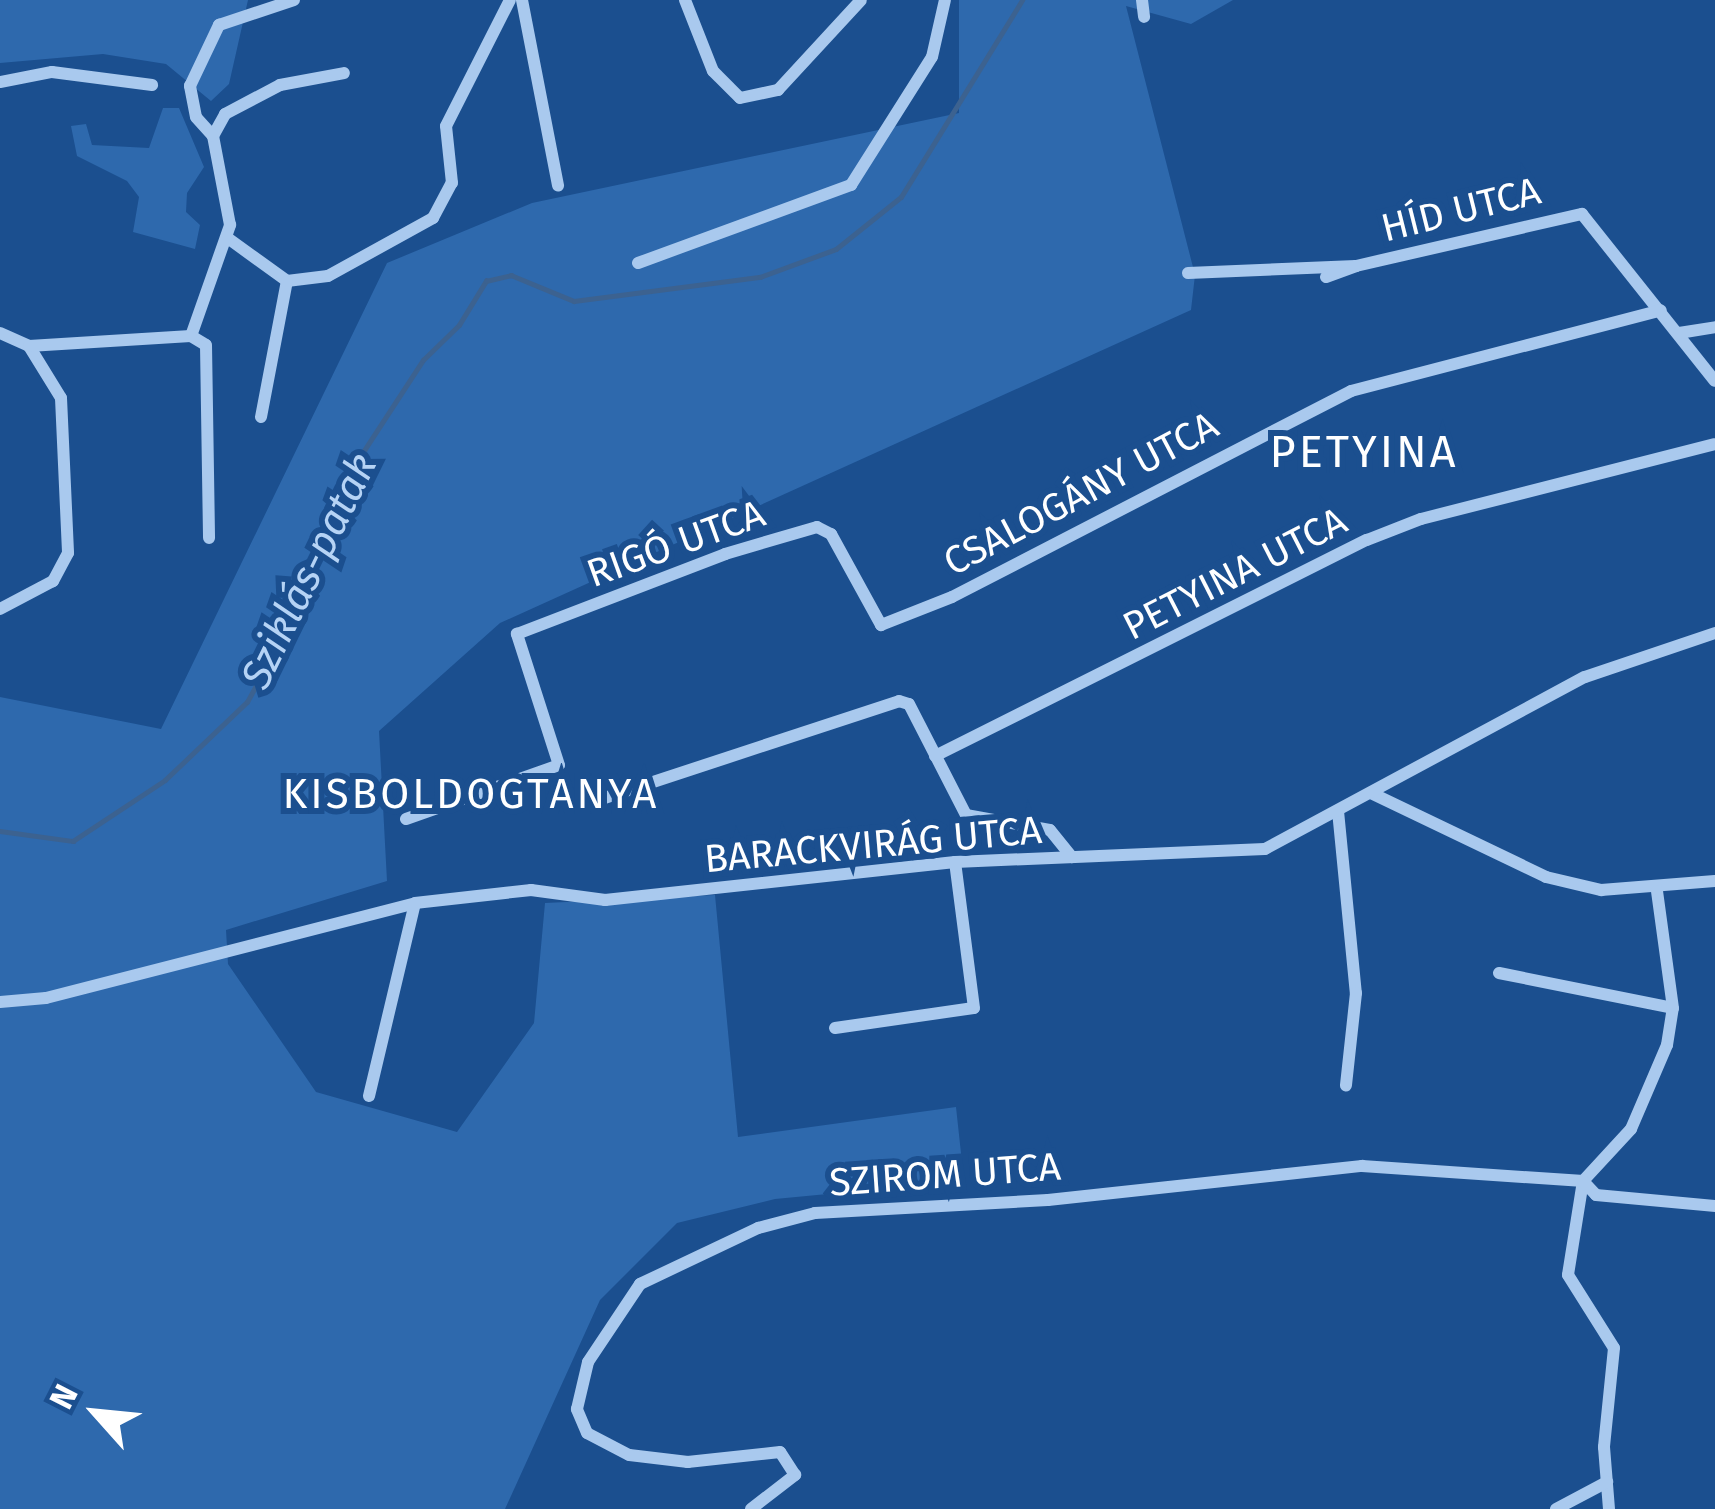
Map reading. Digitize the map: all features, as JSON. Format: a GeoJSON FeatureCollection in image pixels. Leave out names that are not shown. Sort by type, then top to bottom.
{"type":"FeatureCollection","features":[{"type":"Feature","properties":{"kind":"street"},"geometry":{"type":"LineString","coordinates":[[191,336],[229,239],[213,136],[196,117],[190,86],[219,25],[294,0]]}},
{"type":"Feature","properties":{"kind":"street"},"geometry":{"type":"LineString","coordinates":[[229,239],[287,281],[328,276],[374,255],[448,201],[446,126],[510,0]]}},
{"type":"Feature","properties":{"kind":"street"},"geometry":{"type":"LineString","coordinates":[[522,0],[558,186]]}},
{"type":"Feature","properties":{"kind":"street"},"geometry":{"type":"LineString","coordinates":[[685,0],[713,71],[740,98],[778,90],[862,0]]}},
{"type":"Feature","properties":{"kind":"street"},"geometry":{"type":"LineString","coordinates":[[638,263],[851,185],[932,57],[945,0]]}},
{"type":"Feature","properties":{"kind":"street"},"geometry":{"type":"LineString","coordinates":[[1142,0],[1144,17]]}},
{"type":"Feature","properties":{"kind":"street"},"geometry":{"type":"LineString","coordinates":[[0,82],[52,72],[152,86]]}},
{"type":"Feature","properties":{"kind":"street"},"geometry":{"type":"LineString","coordinates":[[213,136],[225,114],[280,85],[344,73]]}},
{"type":"Feature","properties":{"kind":"street","name":"HÍD UTCA"},"geometry":{"type":"LineString","coordinates":[[1326,278],[1356,266],[1582,214],[1715,381]]}},
{"type":"Feature","properties":{"kind":"street","name":"HÍD UTCA"},"geometry":{"type":"LineString","coordinates":[[1188,273],[1356,266]]}},
{"type":"Feature","properties":{"kind":"street"},"geometry":{"type":"LineString","coordinates":[[261,417],[287,281]]}},
{"type":"Feature","properties":{"kind":"street","name":"CSALOGÁNY UTCA"},"geometry":{"type":"LineString","coordinates":[[873,622],[952,597],[1351,391],[1661,310]]}},
{"type":"Feature","properties":{"kind":"street"},"geometry":{"type":"LineString","coordinates":[[1679,333],[1715,327]]}},
{"type":"Feature","properties":{"kind":"street"},"geometry":{"type":"LineString","coordinates":[[0,333],[29,346],[191,336],[206,345],[209,538]]}},
{"type":"Feature","properties":{"kind":"street"},"geometry":{"type":"LineString","coordinates":[[0,609],[53,580],[68,553],[68,423],[29,346]]}},
{"type":"Feature","properties":{"kind":"street","name":"PETYINA UTCA"},"geometry":{"type":"LineString","coordinates":[[934,756],[1385,533],[1715,444]]}},
{"type":"Feature","properties":{"kind":"street","name":"RIGÓ UTCA"},"geometry":{"type":"LineString","coordinates":[[406,819],[559,765],[518,634],[725,554],[817,527],[831,534],[873,622]]}},
{"type":"Feature","properties":{"kind":"street","name":"BARACKVIRÁG UTCA"},"geometry":{"type":"LineString","coordinates":[[0,1002],[46,998],[415,903],[549,890],[605,900],[956,862],[1265,849],[1585,676],[1715,633]]}},
{"type":"Feature","properties":{"kind":"street"},"geometry":{"type":"LineString","coordinates":[[574,808],[909,704],[966,815],[1051,830],[1072,857]]}},
{"type":"Feature","properties":{"kind":"street"},"geometry":{"type":"LineString","coordinates":[[1371,794],[1546,877],[1600,890],[1657,891],[1715,881]]}},
{"type":"Feature","properties":{"kind":"street"},"geometry":{"type":"LineString","coordinates":[[1338,811],[1356,993],[1346,1084]]}},
{"type":"Feature","properties":{"kind":"street"},"geometry":{"type":"LineString","coordinates":[[835,1028],[974,1008],[956,862]]}},
{"type":"Feature","properties":{"kind":"street"},"geometry":{"type":"LineString","coordinates":[[1610,1509],[1607,1482],[1614,1348],[1568,1275],[1583,1181],[1631,1129],[1653,1087],[1673,1008],[1657,891]]}},
{"type":"Feature","properties":{"kind":"street"},"geometry":{"type":"LineString","coordinates":[[369,1096],[415,903]]}},
{"type":"Feature","properties":{"kind":"street"},"geometry":{"type":"LineString","coordinates":[[1499,973],[1673,1008]]}},
{"type":"Feature","properties":{"kind":"street","name":"SZIROM UTCA"},"geometry":{"type":"LineString","coordinates":[[751,1509],[795,1475],[780,1452],[688,1462],[629,1455],[587,1433],[577,1409],[588,1362],[640,1284],[686,1256],[815,1213],[1048,1200],[1326,1168],[1583,1181],[1596,1195],[1715,1206]]}},
{"type":"Feature","properties":{"kind":"street"},"geometry":{"type":"LineString","coordinates":[[1556,1509],[1607,1482]]}},
{"type":"Feature","properties":{"kind":"shaded area"},"geometry":{"type":"Polygon","coordinates":[[[0,0],[248,0],[229,84],[211,101],[166,64],[103,54],[0,63],[0,0]]]}},
{"type":"Feature","properties":{"kind":"shaded area"},"geometry":{"type":"Polygon","coordinates":[[[959,0],[1233,0],[1191,24],[1126,6],[1195,275],[1191,310],[500,623],[379,731],[387,881],[226,930],[228,964],[316,1092],[457,1132],[534,1023],[545,903],[715,895],[738,1137],[956,1107],[964,1181],[775,1199],[677,1223],[600,1300],[505,1509],[0,1509],[0,697],[161,729],[387,263],[532,203],[959,113],[959,0]]]}},
{"type":"Feature","properties":{"kind":"shaded area"},"geometry":{"type":"Polygon","coordinates":[[[163,108],[179,108],[204,167],[187,193],[186,212],[200,225],[195,249],[133,232],[139,197],[127,181],[77,156],[71,126],[86,124],[92,145],[149,148],[163,108]]]}},
{"type":"Feature","properties":{"kind":"waterway","name":"Sziklás-patak"},"geometry":{"type":"LineString","coordinates":[[0,831],[73,841],[165,780],[247,702],[305,596],[335,495],[423,360],[459,325],[486,281],[511,275],[574,301],[760,277],[836,249],[901,197],[1022,0]]}},
{"type":"Feature","properties":{"kind":"district","name":"PETYINA"},"geometry":{"type":"Point","coordinates":[1364,453]}},
{"type":"Feature","properties":{"kind":"district","name":"KISBOLDOGTANYA"},"geometry":{"type":"Point","coordinates":[471,794]}}]}
